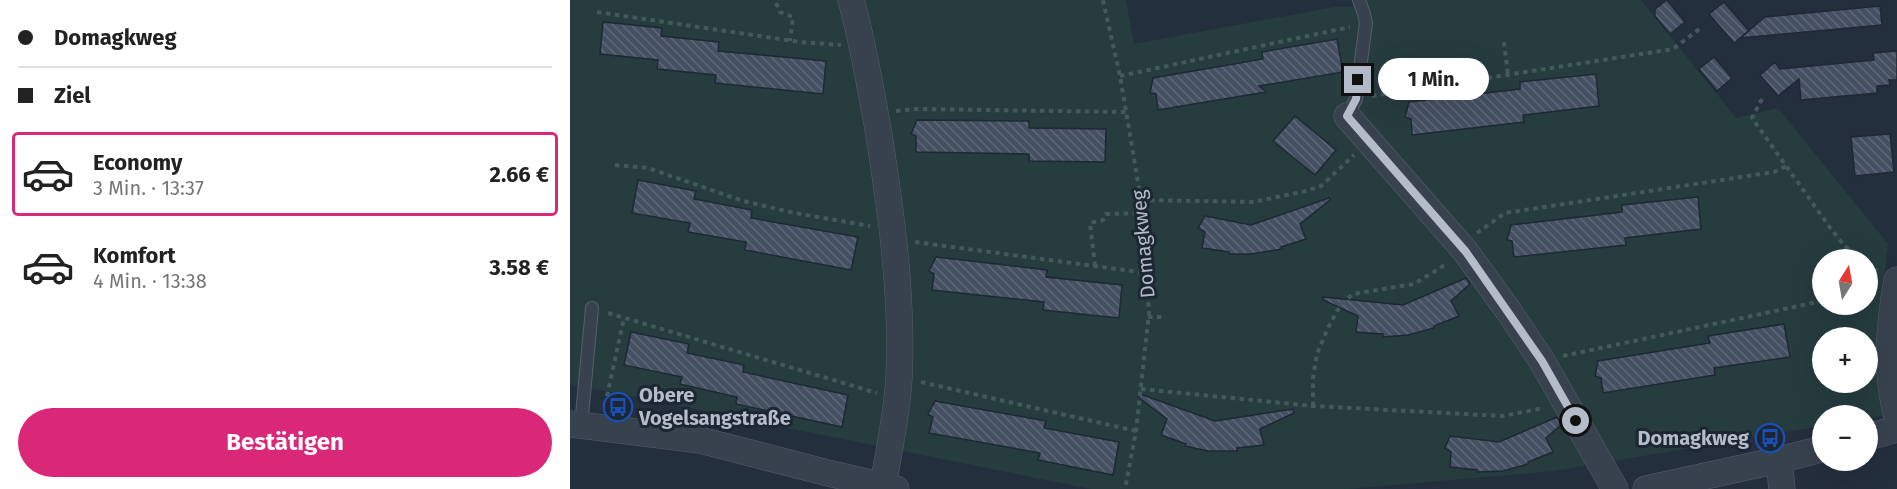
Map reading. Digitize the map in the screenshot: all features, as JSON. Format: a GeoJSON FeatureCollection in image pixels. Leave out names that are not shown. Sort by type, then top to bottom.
{"type":"FeatureCollection","features":[{"type":"Feature","properties":{"kind":"street"},"geometry":{"type":"LineString","coordinates":[[584,426],[700,440],[827,477],[889,487],[898,388],[900,334],[893,233],[875,113],[863,47],[851,0]]}},
{"type":"Feature","properties":{"kind":"street"},"geometry":{"type":"LineString","coordinates":[[1351,108],[1367,141],[1463,249],[1542,361],[1615,489]]}},
{"type":"Feature","properties":{"kind":"street"},"geometry":{"type":"LineString","coordinates":[[1897,280],[1889,370],[1897,417]]}},
{"type":"Feature","properties":{"kind":"street"},"geometry":{"type":"LineString","coordinates":[[1878,434],[1897,429]]}},
{"type":"Feature","properties":{"kind":"street"},"geometry":{"type":"LineString","coordinates":[[1646,489],[1812,452]]}},
{"type":"Feature","properties":{"kind":"street"},"geometry":{"type":"LineString","coordinates":[[1779,460],[1782,489]]}},
{"type":"Feature","properties":{"kind":"lane"},"geometry":{"type":"LineString","coordinates":[[1351,108],[1366,23],[1359,0]]}},
{"type":"Feature","properties":{"kind":"lane"},"geometry":{"type":"LineString","coordinates":[[584,426],[592,308]]}},
{"type":"Feature","properties":{"kind":"path","name":"Domagkweg"},"geometry":{"type":"LineString","coordinates":[[1104,0],[1120,76],[1141,200],[1147,273],[1148,317],[1141,389],[1125,489]]}},
{"type":"Feature","properties":{"kind":"path"},"geometry":{"type":"LineString","coordinates":[[776,3],[780,12],[793,17],[790,41]]}},
{"type":"Feature","properties":{"kind":"path"},"geometry":{"type":"LineString","coordinates":[[597,12],[790,41],[863,47]]}},
{"type":"Feature","properties":{"kind":"path"},"geometry":{"type":"LineString","coordinates":[[1120,76],[1366,23]]}},
{"type":"Feature","properties":{"kind":"path"},"geometry":{"type":"LineString","coordinates":[[1351,108],[1508,75],[1673,49],[1702,27]]}},
{"type":"Feature","properties":{"kind":"path"},"geometry":{"type":"LineString","coordinates":[[1504,42],[1508,75]]}},
{"type":"Feature","properties":{"kind":"path"},"geometry":{"type":"LineString","coordinates":[[1762,99],[1752,118],[1848,249]]}},
{"type":"Feature","properties":{"kind":"path"},"geometry":{"type":"LineString","coordinates":[[875,113],[916,109],[1126,112]]}},
{"type":"Feature","properties":{"kind":"path"},"geometry":{"type":"LineString","coordinates":[[1141,200],[1253,202],[1306,192],[1329,179],[1367,141]]}},
{"type":"Feature","properties":{"kind":"path"},"geometry":{"type":"LineString","coordinates":[[615,165],[648,168],[753,203],[893,233],[1147,273]]}},
{"type":"Feature","properties":{"kind":"path"},"geometry":{"type":"LineString","coordinates":[[1312,406],[1317,354],[1341,304],[1353,294],[1414,284],[1463,249],[1505,213],[1774,172],[1786,166]]}},
{"type":"Feature","properties":{"kind":"path"},"geometry":{"type":"LineString","coordinates":[[1095,266],[1090,223],[1103,220],[1106,214],[1142,213]]}},
{"type":"Feature","properties":{"kind":"path"},"geometry":{"type":"LineString","coordinates":[[1542,361],[1812,303]]}},
{"type":"Feature","properties":{"kind":"path"},"geometry":{"type":"LineString","coordinates":[[592,308],[898,388],[1136,431]]}},
{"type":"Feature","properties":{"kind":"path"},"geometry":{"type":"LineString","coordinates":[[1148,317],[1165,317]]}},
{"type":"Feature","properties":{"kind":"path"},"geometry":{"type":"LineString","coordinates":[[584,426],[624,318]]}},
{"type":"Feature","properties":{"kind":"path"},"geometry":{"type":"LineString","coordinates":[[1141,389],[1312,406],[1503,416],[1566,404]]}},
{"type":"Feature","properties":{"kind":"green space"},"geometry":{"type":"Polygon","coordinates":[[[570,0],[1126,0],[1134,44],[1335,7],[1364,6],[1366,0],[1641,0],[1736,118],[1778,108],[1888,244],[1878,333],[1878,327],[1812,327],[1812,393],[1878,393],[1878,370],[1883,416],[1878,417],[1878,405],[1812,405],[1812,428],[1554,471],[1349,489],[1091,489],[570,384],[570,0]]]}},
{"type":"Feature","properties":{"kind":"building"},"geometry":{"type":"Polygon","coordinates":[[[1667,0],[1685,22],[1670,34],[1655,16],[1655,9],[1667,0]]]}},
{"type":"Feature","properties":{"kind":"building"},"geometry":{"type":"Polygon","coordinates":[[[1724,2],[1749,31],[1734,43],[1709,14],[1724,2]]]}},
{"type":"Feature","properties":{"kind":"building"},"geometry":{"type":"Polygon","coordinates":[[[1880,6],[1882,25],[1740,38],[1765,17],[1880,6]]]}},
{"type":"Feature","properties":{"kind":"building"},"geometry":{"type":"Polygon","coordinates":[[[603,22],[662,28],[661,36],[719,42],[718,51],[826,61],[823,94],[715,83],[716,75],[657,69],[658,60],[600,54],[603,22]]]}},
{"type":"Feature","properties":{"kind":"building"},"geometry":{"type":"Polygon","coordinates":[[[1337,39],[1343,72],[1259,86],[1266,92],[1158,110],[1156,94],[1150,93],[1153,78],[1263,59],[1262,52],[1337,39]]]}},
{"type":"Feature","properties":{"kind":"building"},"geometry":{"type":"Polygon","coordinates":[[[1897,51],[1897,80],[1889,80],[1890,85],[1877,86],[1877,93],[1801,100],[1799,79],[1778,96],[1760,75],[1775,62],[1780,69],[1874,60],[1873,53],[1897,51]]]}},
{"type":"Feature","properties":{"kind":"building"},"geometry":{"type":"Polygon","coordinates":[[[1714,57],[1732,78],[1717,91],[1699,69],[1714,57]]]}},
{"type":"Feature","properties":{"kind":"building"},"geometry":{"type":"Polygon","coordinates":[[[1596,74],[1599,106],[1523,115],[1524,122],[1412,135],[1411,119],[1405,117],[1409,102],[1520,89],[1520,82],[1596,74]]]}},
{"type":"Feature","properties":{"kind":"building"},"geometry":{"type":"Polygon","coordinates":[[[1295,116],[1336,150],[1315,175],[1273,141],[1295,116]]]}},
{"type":"Feature","properties":{"kind":"building"},"geometry":{"type":"Polygon","coordinates":[[[917,120],[1029,121],[1029,128],[1106,129],[1105,162],[1029,161],[1029,154],[916,152],[916,136],[911,134],[917,120]]]}},
{"type":"Feature","properties":{"kind":"building"},"geometry":{"type":"Polygon","coordinates":[[[1890,134],[1894,172],[1855,176],[1851,137],[1890,134]]]}},
{"type":"Feature","properties":{"kind":"building"},"geometry":{"type":"Polygon","coordinates":[[[638,180],[696,191],[694,199],[752,210],[751,218],[858,237],[851,270],[745,250],[746,242],[688,232],[690,223],[632,213],[638,180]]]}},
{"type":"Feature","properties":{"kind":"building"},"geometry":{"type":"Polygon","coordinates":[[[1698,197],[1701,229],[1625,238],[1626,245],[1514,257],[1512,241],[1507,240],[1511,225],[1622,212],[1622,205],[1698,197]]]}},
{"type":"Feature","properties":{"kind":"building"},"geometry":{"type":"Polygon","coordinates":[[[1329,198],[1330,200],[1300,224],[1306,239],[1281,247],[1282,249],[1251,254],[1229,254],[1229,252],[1202,248],[1205,232],[1198,228],[1205,216],[1251,225],[1329,198]]]}},
{"type":"Feature","properties":{"kind":"building"},"geometry":{"type":"Polygon","coordinates":[[[936,257],[1047,270],[1046,277],[1122,285],[1119,318],[1043,310],[1044,302],[932,290],[934,274],[929,271],[936,257]]]}},
{"type":"Feature","properties":{"kind":"building"},"geometry":{"type":"Polygon","coordinates":[[[1466,278],[1470,284],[1451,301],[1459,316],[1434,326],[1434,328],[1408,335],[1383,337],[1383,334],[1356,332],[1358,316],[1323,300],[1323,297],[1403,305],[1466,278]]]}},
{"type":"Feature","properties":{"kind":"building"},"geometry":{"type":"Polygon","coordinates":[[[1784,324],[1790,357],[1714,368],[1715,375],[1603,393],[1601,378],[1595,376],[1598,361],[1710,343],[1708,336],[1784,324]]]}},
{"type":"Feature","properties":{"kind":"building"},"geometry":{"type":"Polygon","coordinates":[[[631,332],[689,344],[687,353],[744,365],[743,372],[848,395],[842,427],[736,404],[737,397],[680,384],[682,377],[624,365],[631,332]]]}},
{"type":"Feature","properties":{"kind":"building"},"geometry":{"type":"Polygon","coordinates":[[[1140,394],[1215,421],[1293,409],[1294,413],[1260,429],[1264,445],[1237,448],[1237,451],[1208,451],[1185,446],[1186,444],[1161,435],[1167,419],[1138,397],[1140,394]]]}},
{"type":"Feature","properties":{"kind":"building"},"geometry":{"type":"Polygon","coordinates":[[[935,401],[1046,421],[1044,428],[1119,442],[1113,475],[1038,460],[1040,453],[929,433],[933,417],[928,414],[935,401]]]}},
{"type":"Feature","properties":{"kind":"building"},"geometry":{"type":"Polygon","coordinates":[[[1557,417],[1561,425],[1546,438],[1553,452],[1528,462],[1528,464],[1503,471],[1477,472],[1477,470],[1450,467],[1451,452],[1445,448],[1450,436],[1499,442],[1557,417]]]}},
{"type":"Feature","properties":{"kind":"place","name":"Obere Vogelsangstraße"},"geometry":{"type":"Point","coordinates":[618,407]}},
{"type":"Feature","properties":{"kind":"place","name":"Domagkweg"},"geometry":{"type":"Point","coordinates":[1770,438]}},
{"type":"Feature","properties":{"kind":"route"},"geometry":{"type":"LineString","coordinates":[[1358,80],[1356,99],[1347,116],[1466,252],[1542,361],[1576,421]]}}]}
